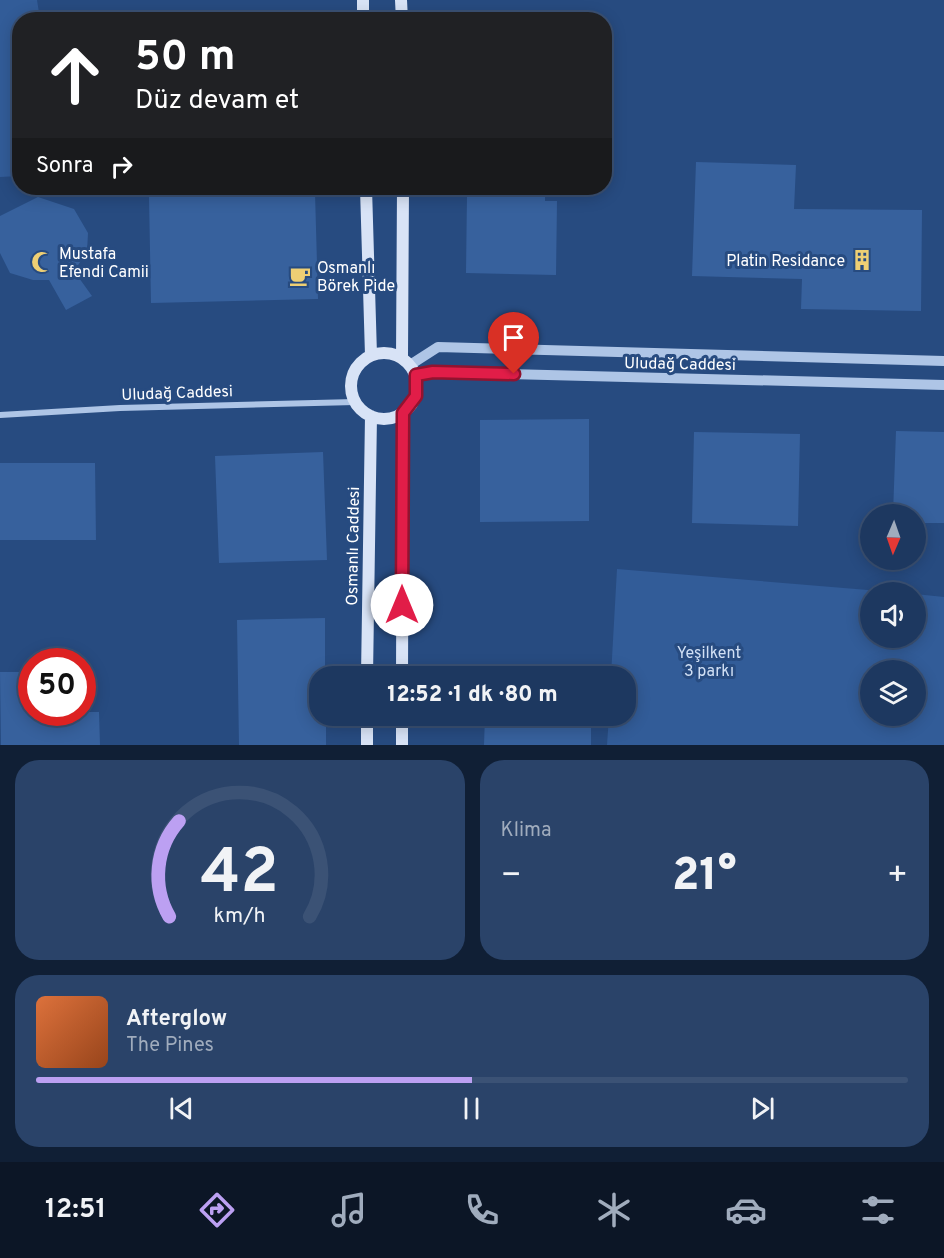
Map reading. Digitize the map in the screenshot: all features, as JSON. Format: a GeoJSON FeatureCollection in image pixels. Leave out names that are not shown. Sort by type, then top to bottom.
{"type":"FeatureCollection","features":[{"type":"Feature","properties":{"kind":"main road"},"geometry":{"type":"LineString","coordinates":[[366,195],[371,355]]}},
{"type":"Feature","properties":{"kind":"main road"},"geometry":{"type":"LineString","coordinates":[[403,195],[409,366],[416,396],[403,413],[382,419],[371,416],[355,402],[351,391],[355,370],[371,355],[392,353],[409,366]]}},
{"type":"Feature","properties":{"kind":"main road"},"geometry":{"type":"LineString","coordinates":[[402,666],[403,413]]}},
{"type":"Feature","properties":{"kind":"main road","name":"Osmanlı Caddesi"},"geometry":{"type":"LineString","coordinates":[[367,666],[371,416]]}},
{"type":"Feature","properties":{"kind":"main road"},"geometry":{"type":"LineString","coordinates":[[367,726],[367,745]]}},
{"type":"Feature","properties":{"kind":"main road"},"geometry":{"type":"LineString","coordinates":[[402,726],[402,745]]}},
{"type":"Feature","properties":{"kind":"street"},"geometry":{"type":"LineString","coordinates":[[409,366],[438,347],[944,361]]}},
{"type":"Feature","properties":{"kind":"street","name":"Uludağ Caddesi"},"geometry":{"type":"LineString","coordinates":[[409,366],[433,372],[944,385]]}},
{"type":"Feature","properties":{"kind":"street","name":"Uludağ Caddesi"},"geometry":{"type":"LineString","coordinates":[[0,415],[120,408],[355,402]]}},
{"type":"Feature","properties":{"kind":"green space"},"geometry":{"type":"Polygon","coordinates":[[[0,0],[37,0],[39,12],[12,12],[12,176],[0,177],[0,0]]]}},
{"type":"Feature","properties":{"kind":"green space","name":"Yeşilkent 3 parkı"},"geometry":{"type":"Polygon","coordinates":[[[617,569],[860,589],[860,648],[926,648],[926,595],[944,597],[944,745],[607,745],[608,726],[636,726],[636,666],[612,666],[617,569]]]}},
{"type":"Feature","properties":{"kind":"building"},"geometry":{"type":"Polygon","coordinates":[[[696,162],[796,165],[794,209],[922,210],[921,311],[801,309],[802,279],[692,276],[696,162]]]}},
{"type":"Feature","properties":{"kind":"building"},"geometry":{"type":"Polygon","coordinates":[[[315,195],[318,299],[151,303],[149,197],[315,195]]]}},
{"type":"Feature","properties":{"kind":"building"},"geometry":{"type":"Polygon","coordinates":[[[467,195],[545,195],[545,201],[557,201],[556,275],[466,273],[467,195]]]}},
{"type":"Feature","properties":{"kind":"building","name":"Mustafa Efendi Camii"},"geometry":{"type":"Polygon","coordinates":[[[38,197],[74,209],[88,233],[87,252],[74,271],[92,296],[66,310],[49,280],[33,280],[10,273],[0,253],[0,216],[38,197]]]}},
{"type":"Feature","properties":{"kind":"building"},"geometry":{"type":"Polygon","coordinates":[[[589,419],[589,521],[480,522],[480,420],[589,419]]]}},
{"type":"Feature","properties":{"kind":"building"},"geometry":{"type":"Polygon","coordinates":[[[896,431],[944,432],[944,523],[926,523],[926,504],[893,504],[896,431]]]}},
{"type":"Feature","properties":{"kind":"building"},"geometry":{"type":"Polygon","coordinates":[[[694,432],[800,434],[798,526],[692,523],[694,432]]]}},
{"type":"Feature","properties":{"kind":"building"},"geometry":{"type":"Polygon","coordinates":[[[323,452],[327,560],[219,563],[215,456],[323,452]]]}},
{"type":"Feature","properties":{"kind":"building"},"geometry":{"type":"Polygon","coordinates":[[[0,463],[95,463],[96,540],[0,540],[0,463]]]}},
{"type":"Feature","properties":{"kind":"building"},"geometry":{"type":"Polygon","coordinates":[[[325,618],[325,666],[309,666],[309,726],[326,726],[326,745],[239,745],[237,620],[325,618]]]}},
{"type":"Feature","properties":{"kind":"building"},"geometry":{"type":"Polygon","coordinates":[[[0,672],[18,672],[18,726],[96,726],[96,712],[99,712],[100,745],[1,745],[0,672]]]}},
{"type":"Feature","properties":{"kind":"building"},"geometry":{"type":"Polygon","coordinates":[[[485,726],[591,726],[591,745],[484,745],[485,726]]]}},
{"type":"Feature","properties":{"kind":"place","name":"Platin Residance"},"geometry":{"type":"Point","coordinates":[862,260]}},
{"type":"Feature","properties":{"kind":"place","name":"Mustafa Efendi Camii"},"geometry":{"type":"Point","coordinates":[42,262]}},
{"type":"Feature","properties":{"kind":"place","name":"Osmanlı Börek Pide"},"geometry":{"type":"Point","coordinates":[300,276]}},
{"type":"Feature","properties":{"kind":"route"},"geometry":{"type":"LineString","coordinates":[[402,605],[403,413],[411,406],[416,396],[416,375],[433,372],[514,374]]}}]}
